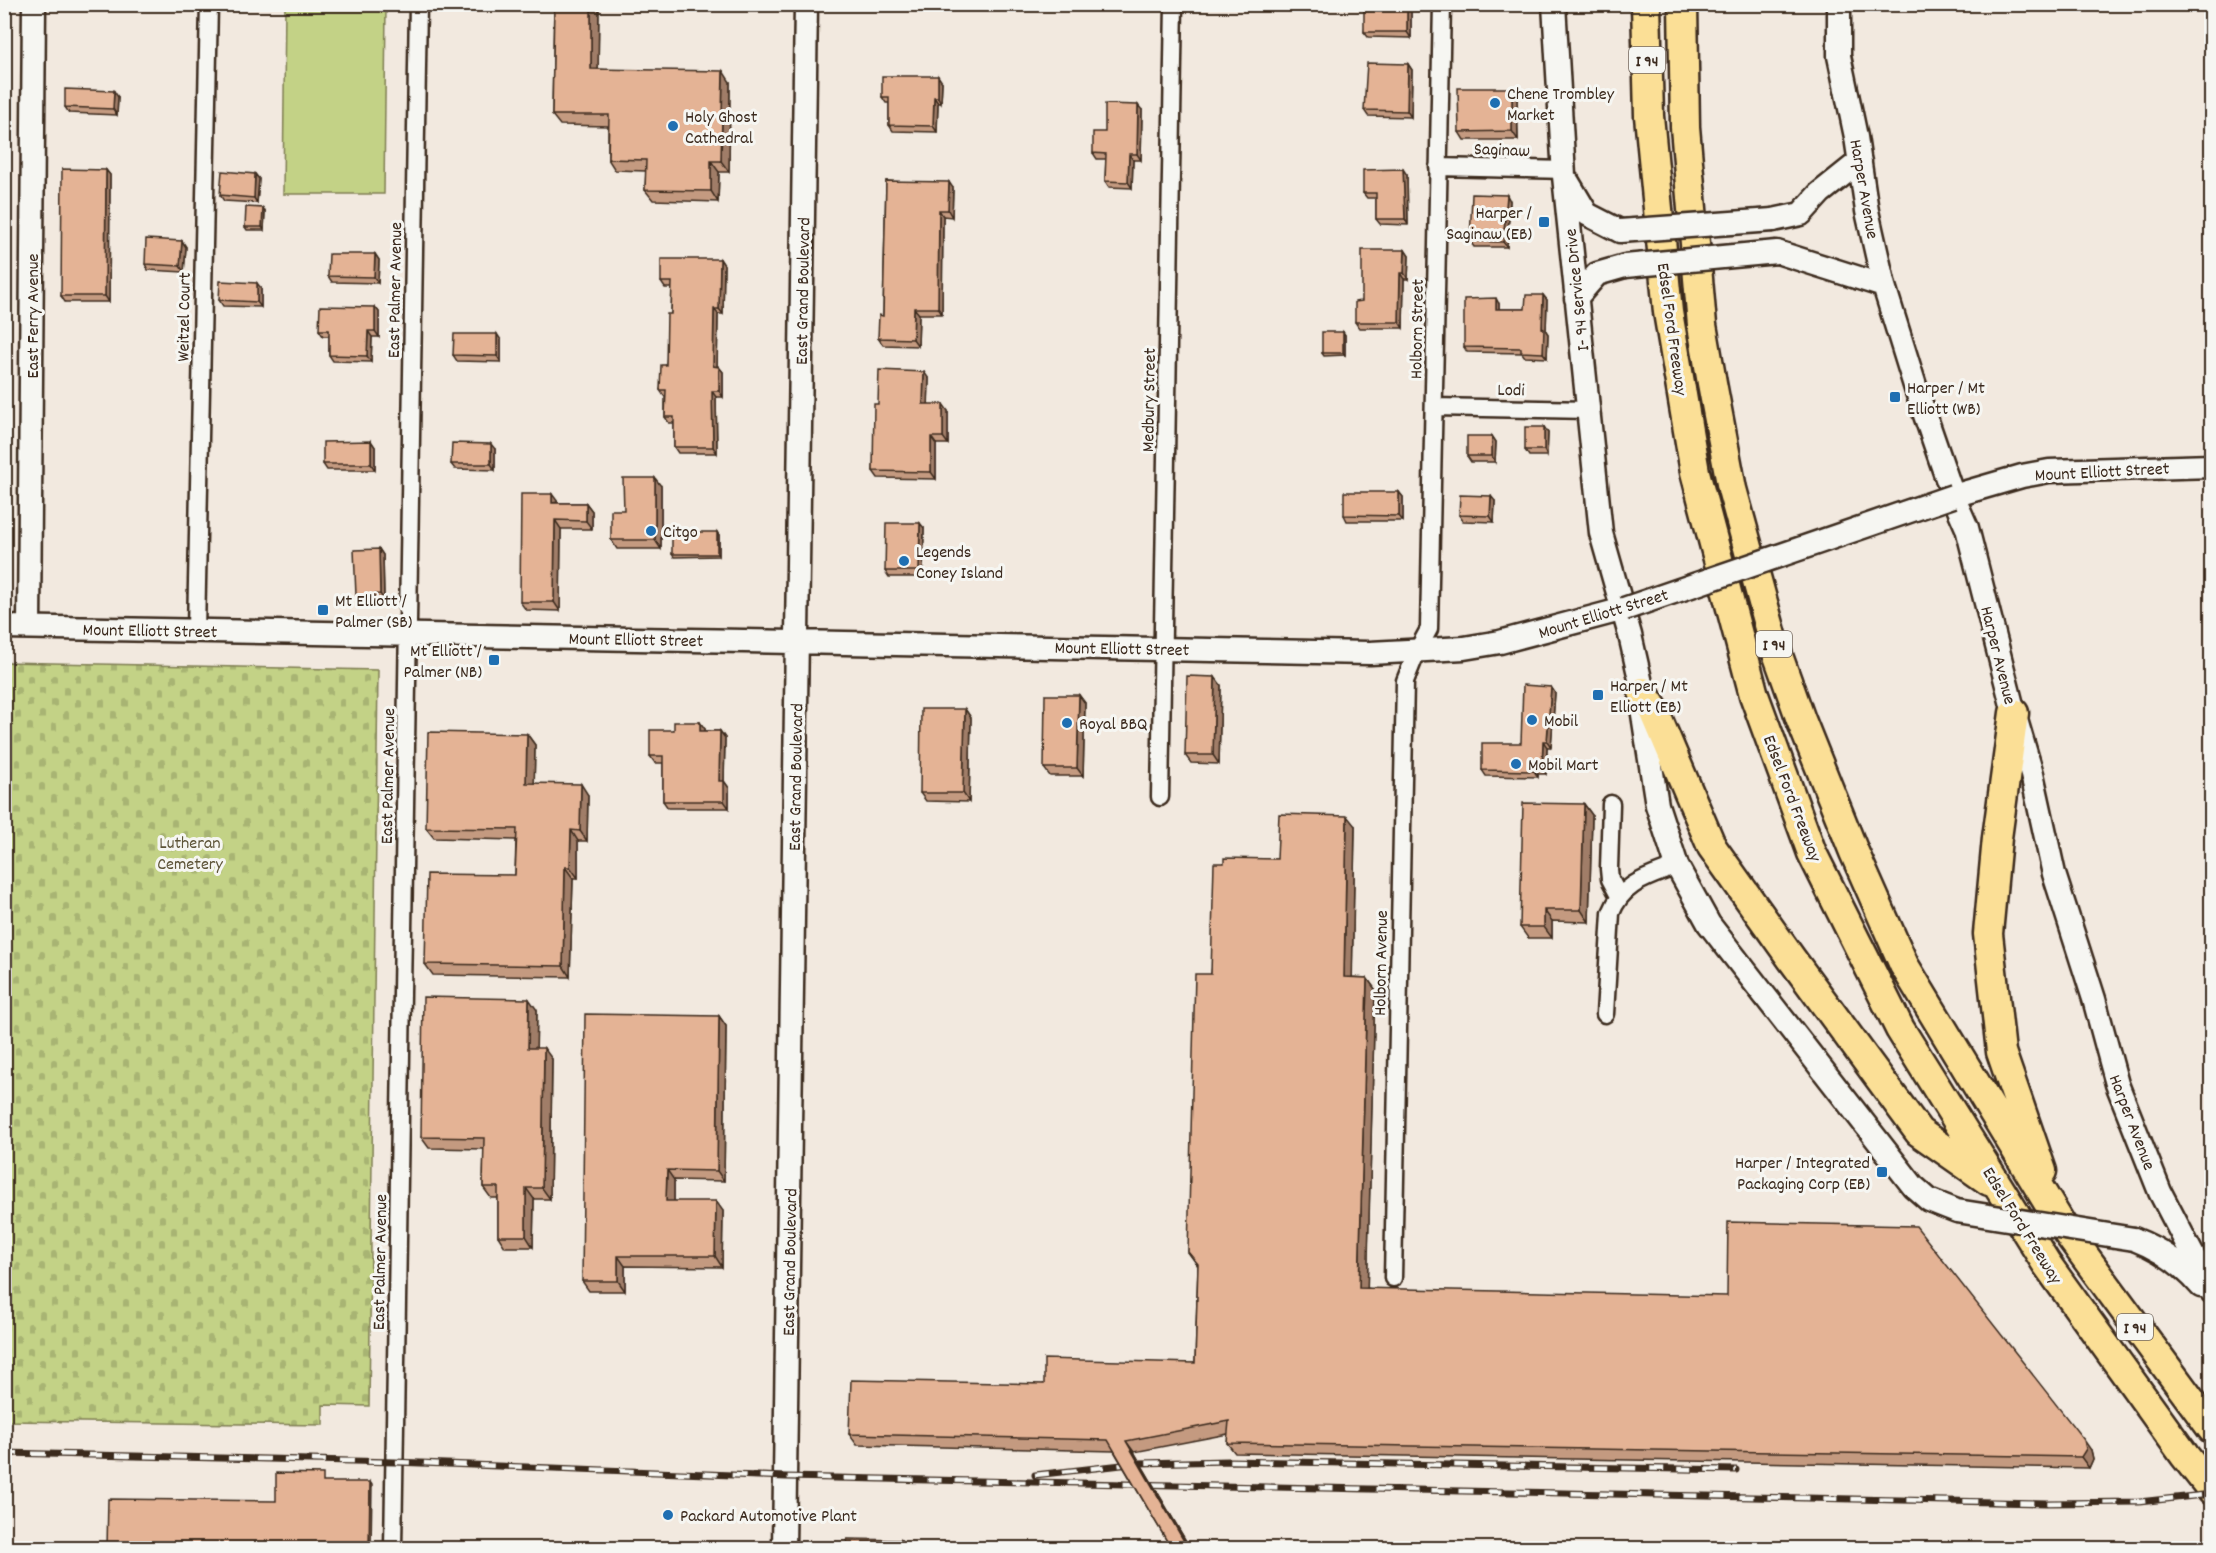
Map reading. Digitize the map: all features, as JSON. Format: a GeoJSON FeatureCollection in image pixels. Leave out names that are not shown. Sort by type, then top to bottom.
{"type":"FeatureCollection","features":[{"type":"Feature","properties":{"kind":"highway","name":"Edsel Ford Freeway"},"geometry":{"type":"LineString","coordinates":[[1646,4],[1649,116],[1668,312],[1695,472],[1754,695],[1812,853],[1900,1029],[2000,1189],[2072,1301],[2211,1490]]}},
{"type":"Feature","properties":{"kind":"highway","name":"Edsel Ford Freeway"},"geometry":{"type":"LineString","coordinates":[[1683,4],[1685,127],[1702,325],[1732,489],[1776,650],[1801,720],[1904,965],[2061,1224],[2211,1429]]}},
{"type":"Feature","properties":{"kind":"highway"},"geometry":{"type":"LineString","coordinates":[[1643,693],[1653,708],[1712,847],[1791,958],[1919,1132],[2000,1189]]}},
{"type":"Feature","properties":{"kind":"highway"},"geometry":{"type":"LineString","coordinates":[[2014,713],[1997,838],[1988,933],[2001,1052],[2061,1224]]}},
{"type":"Feature","properties":{"kind":"main road","name":"East Ferry Avenue"},"geometry":{"type":"LineString","coordinates":[[29,627],[34,4]]}},
{"type":"Feature","properties":{"kind":"main road","name":"East Grand Boulevard"},"geometry":{"type":"LineString","coordinates":[[784,1548],[806,4]]}},
{"type":"Feature","properties":{"kind":"main road"},"geometry":{"type":"LineString","coordinates":[[1554,4],[1565,173],[1587,214],[1620,231],[1773,220],[1801,214],[1820,193],[1860,161]]}},
{"type":"Feature","properties":{"kind":"main road","name":"Harper Avenue"},"geometry":{"type":"LineString","coordinates":[[1839,4],[1839,56],[1860,161],[1867,211],[1884,286],[1916,389],[1953,496],[1967,528],[2014,713],[2032,774],[2054,874],[2094,999],[2117,1084],[2165,1203],[2211,1292]]}},
{"type":"Feature","properties":{"kind":"main road","name":"I- 94 Service Drive"},"geometry":{"type":"LineString","coordinates":[[1565,173],[1588,410]]}},
{"type":"Feature","properties":{"kind":"main road"},"geometry":{"type":"LineString","coordinates":[[1576,298],[1597,274],[1625,266],[1777,252],[1884,286]]}},
{"type":"Feature","properties":{"kind":"main road"},"geometry":{"type":"LineString","coordinates":[[1588,410],[1601,533],[1624,609],[1643,693],[1642,708],[1657,805],[1677,866],[1716,933],[1913,1186],[1929,1200],[1957,1210],[2134,1239],[2152,1246],[2174,1261],[2211,1298]]}},
{"type":"Feature","properties":{"kind":"main road","name":"Mount Elliott Street"},"geometry":{"type":"LineString","coordinates":[[4,627],[1370,653],[1464,648],[1500,642],[1624,609],[1953,496],[2022,476],[2049,471],[2211,466]]}},
{"type":"Feature","properties":{"kind":"main road"},"geometry":{"type":"LineString","coordinates":[[2134,1239],[2147,1236],[2157,1229],[2165,1203]]}},
{"type":"Feature","properties":{"kind":"street","name":"Weitzel Court"},"geometry":{"type":"LineString","coordinates":[[196,630],[209,4]]}},
{"type":"Feature","properties":{"kind":"street","name":"East Palmer Avenue"},"geometry":{"type":"LineString","coordinates":[[393,1548],[418,4]]}},
{"type":"Feature","properties":{"kind":"street","name":"Medbury Street"},"geometry":{"type":"LineString","coordinates":[[1160,797],[1174,4]]}},
{"type":"Feature","properties":{"kind":"street","name":"Holborn Street"},"geometry":{"type":"LineString","coordinates":[[1417,651],[1429,629],[1442,4]]}},
{"type":"Feature","properties":{"kind":"street","name":"Saginaw"},"geometry":{"type":"LineString","coordinates":[[1438,167],[1565,173]]}},
{"type":"Feature","properties":{"kind":"street","name":"Lodi"},"geometry":{"type":"LineString","coordinates":[[1434,407],[1588,410]]}},
{"type":"Feature","properties":{"kind":"street","name":"Holborn Avenue"},"geometry":{"type":"LineString","coordinates":[[1393,1278],[1405,681],[1417,651]]}},
{"type":"Feature","properties":{"kind":"street"},"geometry":{"type":"LineString","coordinates":[[1611,804],[1609,868],[1610,879],[1619,897]]}},
{"type":"Feature","properties":{"kind":"street"},"geometry":{"type":"LineString","coordinates":[[1605,1014],[1611,913],[1619,897],[1638,882],[1677,866]]}},
{"type":"Feature","properties":{"kind":"green space"},"geometry":{"type":"Polygon","coordinates":[[[285,5],[386,5],[384,194],[283,194],[285,5]]]}},
{"type":"Feature","properties":{"kind":"green space","name":"Lutheran Cemetery"},"geometry":{"type":"Polygon","coordinates":[[[5,662],[378,670],[369,1406],[323,1405],[323,1425],[5,1421],[5,662]]]}},
{"type":"Feature","properties":{"kind":"building"},"geometry":{"type":"Polygon","coordinates":[[[554,4],[591,4],[591,69],[723,71],[721,161],[711,161],[711,191],[645,190],[646,160],[608,159],[609,115],[552,115],[554,4]]]}},
{"type":"Feature","properties":{"kind":"building"},"geometry":{"type":"Polygon","coordinates":[[[1369,4],[1407,4],[1407,32],[1364,32],[1364,8],[1369,8],[1369,4]]]}},
{"type":"Feature","properties":{"kind":"building"},"geometry":{"type":"Polygon","coordinates":[[[1367,63],[1408,64],[1407,111],[1364,110],[1367,63]]]}},
{"type":"Feature","properties":{"kind":"building"},"geometry":{"type":"Polygon","coordinates":[[[882,76],[938,76],[938,97],[934,97],[933,126],[889,125],[889,97],[882,97],[882,76]]]}},
{"type":"Feature","properties":{"kind":"building"},"geometry":{"type":"Polygon","coordinates":[[[1458,88],[1512,88],[1512,131],[1459,132],[1458,88]]]}},
{"type":"Feature","properties":{"kind":"building"},"geometry":{"type":"Polygon","coordinates":[[[65,89],[114,91],[113,109],[65,107],[65,89]]]}},
{"type":"Feature","properties":{"kind":"building"},"geometry":{"type":"Polygon","coordinates":[[[1105,104],[1138,105],[1137,154],[1129,154],[1128,182],[1105,181],[1106,154],[1093,153],[1093,132],[1105,132],[1105,104]]]}},
{"type":"Feature","properties":{"kind":"building"},"geometry":{"type":"Polygon","coordinates":[[[62,169],[106,170],[105,296],[61,296],[62,169]]]}},
{"type":"Feature","properties":{"kind":"building"},"geometry":{"type":"Polygon","coordinates":[[[1403,169],[1405,219],[1376,219],[1376,193],[1363,193],[1363,170],[1403,169]]]}},
{"type":"Feature","properties":{"kind":"building"},"geometry":{"type":"Polygon","coordinates":[[[222,171],[255,174],[254,198],[220,195],[222,171]]]}},
{"type":"Feature","properties":{"kind":"building"},"geometry":{"type":"Polygon","coordinates":[[[886,181],[949,182],[948,210],[939,210],[938,308],[914,308],[913,339],[878,338],[879,315],[883,316],[886,181]]]}},
{"type":"Feature","properties":{"kind":"building"},"geometry":{"type":"Polygon","coordinates":[[[1472,194],[1507,195],[1503,242],[1470,241],[1472,194]]]}},
{"type":"Feature","properties":{"kind":"building"},"geometry":{"type":"Polygon","coordinates":[[[246,207],[263,208],[262,227],[245,227],[246,207]]]}},
{"type":"Feature","properties":{"kind":"building"},"geometry":{"type":"Polygon","coordinates":[[[146,239],[182,241],[180,266],[145,264],[146,239]]]}},
{"type":"Feature","properties":{"kind":"building"},"geometry":{"type":"Polygon","coordinates":[[[1362,250],[1405,250],[1404,273],[1400,273],[1399,322],[1355,322],[1355,302],[1362,301],[1362,250]]]}},
{"type":"Feature","properties":{"kind":"building"},"geometry":{"type":"Polygon","coordinates":[[[329,254],[375,254],[374,277],[328,276],[329,254]]]}},
{"type":"Feature","properties":{"kind":"building"},"geometry":{"type":"Polygon","coordinates":[[[661,259],[720,259],[719,309],[714,309],[713,366],[719,367],[719,391],[712,391],[713,447],[674,447],[674,417],[665,417],[666,390],[660,390],[661,365],[666,365],[667,314],[671,314],[672,282],[661,282],[661,259]]]}},
{"type":"Feature","properties":{"kind":"building"},"geometry":{"type":"Polygon","coordinates":[[[220,281],[257,283],[257,302],[219,300],[220,281]]]}},
{"type":"Feature","properties":{"kind":"building"},"geometry":{"type":"Polygon","coordinates":[[[1526,295],[1543,295],[1543,353],[1521,352],[1521,348],[1464,347],[1464,299],[1496,298],[1496,309],[1525,309],[1526,295]]]}},
{"type":"Feature","properties":{"kind":"building"},"geometry":{"type":"Polygon","coordinates":[[[320,306],[375,307],[375,331],[368,331],[367,356],[329,355],[329,330],[319,330],[320,306]]]}},
{"type":"Feature","properties":{"kind":"building"},"geometry":{"type":"Polygon","coordinates":[[[1322,332],[1343,332],[1343,353],[1322,353],[1322,332]]]}},
{"type":"Feature","properties":{"kind":"building"},"geometry":{"type":"Polygon","coordinates":[[[454,334],[497,334],[497,356],[453,355],[454,334]]]}},
{"type":"Feature","properties":{"kind":"building"},"geometry":{"type":"Polygon","coordinates":[[[879,370],[924,372],[923,404],[943,404],[943,437],[931,437],[931,472],[873,471],[874,404],[878,404],[879,370]]]}},
{"type":"Feature","properties":{"kind":"building"},"geometry":{"type":"Polygon","coordinates":[[[1525,427],[1544,427],[1544,450],[1525,450],[1525,427]]]}},
{"type":"Feature","properties":{"kind":"building"},"geometry":{"type":"Polygon","coordinates":[[[1467,436],[1492,436],[1492,456],[1467,456],[1467,436]]]}},
{"type":"Feature","properties":{"kind":"building"},"geometry":{"type":"Polygon","coordinates":[[[371,441],[371,464],[323,464],[323,442],[371,441]]]}},
{"type":"Feature","properties":{"kind":"building"},"geometry":{"type":"Polygon","coordinates":[[[452,443],[491,444],[491,464],[451,464],[452,443]]]}},
{"type":"Feature","properties":{"kind":"building"},"geometry":{"type":"Polygon","coordinates":[[[623,478],[655,478],[655,540],[611,540],[611,510],[624,510],[623,478]]]}},
{"type":"Feature","properties":{"kind":"building"},"geometry":{"type":"Polygon","coordinates":[[[1344,492],[1399,492],[1399,516],[1344,515],[1344,492]]]}},
{"type":"Feature","properties":{"kind":"building"},"geometry":{"type":"Polygon","coordinates":[[[521,494],[552,494],[552,503],[586,503],[586,521],[555,520],[554,602],[520,602],[521,494]]]}},
{"type":"Feature","properties":{"kind":"building"},"geometry":{"type":"Polygon","coordinates":[[[1460,495],[1491,496],[1490,516],[1459,515],[1460,495]]]}},
{"type":"Feature","properties":{"kind":"building"},"geometry":{"type":"Polygon","coordinates":[[[886,523],[920,523],[919,571],[885,571],[886,523]]]}},
{"type":"Feature","properties":{"kind":"building"},"geometry":{"type":"Polygon","coordinates":[[[672,532],[717,532],[717,554],[672,554],[672,532]]]}},
{"type":"Feature","properties":{"kind":"building"},"geometry":{"type":"Polygon","coordinates":[[[379,549],[380,594],[356,595],[354,550],[379,549]]]}},
{"type":"Feature","properties":{"kind":"building"},"geometry":{"type":"Polygon","coordinates":[[[1187,676],[1215,677],[1213,755],[1185,755],[1187,676]]]}},
{"type":"Feature","properties":{"kind":"building"},"geometry":{"type":"Polygon","coordinates":[[[1523,685],[1551,687],[1547,741],[1543,741],[1542,768],[1534,768],[1534,771],[1482,770],[1482,743],[1521,743],[1523,685]]]}},
{"type":"Feature","properties":{"kind":"building"},"geometry":{"type":"Polygon","coordinates":[[[1045,695],[1079,695],[1077,768],[1044,768],[1045,695]]]}},
{"type":"Feature","properties":{"kind":"building"},"geometry":{"type":"Polygon","coordinates":[[[921,709],[965,709],[963,793],[920,793],[921,709]]]}},
{"type":"Feature","properties":{"kind":"building"},"geometry":{"type":"Polygon","coordinates":[[[674,722],[700,722],[700,731],[720,731],[719,781],[724,781],[724,801],[663,801],[663,756],[650,756],[650,730],[674,730],[674,722]]]}},
{"type":"Feature","properties":{"kind":"building"},"geometry":{"type":"Polygon","coordinates":[[[428,732],[527,734],[526,783],[581,784],[580,831],[571,830],[570,867],[565,867],[563,966],[425,964],[427,874],[515,875],[517,829],[426,828],[428,732]]]}},
{"type":"Feature","properties":{"kind":"building"},"geometry":{"type":"Polygon","coordinates":[[[1523,803],[1584,804],[1581,910],[1544,910],[1544,927],[1520,927],[1523,803]]]}},
{"type":"Feature","properties":{"kind":"building"},"geometry":{"type":"Polygon","coordinates":[[[1279,814],[1347,816],[1344,977],[1367,978],[1359,1288],[1727,1296],[1728,1222],[1916,1226],[2084,1440],[2086,1449],[2081,1457],[1227,1443],[1229,1421],[1126,1441],[1188,1548],[1171,1548],[1108,1440],[849,1434],[851,1380],[1044,1384],[1044,1359],[1195,1363],[1198,1264],[1188,1252],[1195,974],[1211,974],[1214,863],[1224,863],[1224,858],[1277,859],[1279,814]]]}},
{"type":"Feature","properties":{"kind":"building"},"geometry":{"type":"Polygon","coordinates":[[[423,997],[529,999],[528,1048],[544,1048],[542,1188],[526,1188],[526,1236],[498,1236],[498,1187],[483,1187],[484,1138],[421,1137],[423,997]]]}},
{"type":"Feature","properties":{"kind":"building"},"geometry":{"type":"Polygon","coordinates":[[[585,1014],[719,1016],[717,1171],[667,1170],[666,1201],[716,1201],[715,1256],[618,1256],[618,1281],[582,1281],[585,1014]]]}},
{"type":"Feature","properties":{"kind":"building"},"geometry":{"type":"Polygon","coordinates":[[[276,1473],[323,1474],[323,1482],[370,1482],[369,1548],[107,1548],[108,1499],[276,1501],[276,1473]]]}},
{"type":"Feature","properties":{"kind":"building"},"geometry":{"type":"Polygon","coordinates":[[[847,1539],[901,1540],[901,1548],[847,1548],[847,1539]]]}},
{"type":"Feature","properties":{"kind":"railway"},"geometry":{"type":"LineString","coordinates":[[4,1453],[395,1462],[786,1477],[2047,1503],[2139,1502],[2212,1494]]}},
{"type":"Feature","properties":{"kind":"railway"},"geometry":{"type":"LineString","coordinates":[[1035,1475],[1139,1463],[1229,1461],[1736,1470]]}},
{"type":"Feature","properties":{"kind":"place","name":"Chene Trombley Market"},"geometry":{"type":"Point","coordinates":[1495,103]}},
{"type":"Feature","properties":{"kind":"place","name":"Holy Ghost Cathedral"},"geometry":{"type":"Point","coordinates":[673,126]}},
{"type":"Feature","properties":{"kind":"place","name":"Harper / Saginaw (EB)"},"geometry":{"type":"Point","coordinates":[1544,222]}},
{"type":"Feature","properties":{"kind":"place","name":"Harper / Mt Elliott (WB)"},"geometry":{"type":"Point","coordinates":[1895,397]}},
{"type":"Feature","properties":{"kind":"place","name":"Citgo"},"geometry":{"type":"Point","coordinates":[651,531]}},
{"type":"Feature","properties":{"kind":"place","name":"Legends Coney Island"},"geometry":{"type":"Point","coordinates":[904,561]}},
{"type":"Feature","properties":{"kind":"place","name":"Mt Elliott / Palmer (SB)"},"geometry":{"type":"Point","coordinates":[323,610]}},
{"type":"Feature","properties":{"kind":"place","name":"Mt Elliott / Palmer (NB)"},"geometry":{"type":"Point","coordinates":[494,660]}},
{"type":"Feature","properties":{"kind":"place","name":"Harper / Mt Elliott (EB)"},"geometry":{"type":"Point","coordinates":[1598,695]}},
{"type":"Feature","properties":{"kind":"place","name":"Mobil"},"geometry":{"type":"Point","coordinates":[1532,720]}},
{"type":"Feature","properties":{"kind":"place","name":"Royal BBQ"},"geometry":{"type":"Point","coordinates":[1067,723]}},
{"type":"Feature","properties":{"kind":"place","name":"Mobil Mart"},"geometry":{"type":"Point","coordinates":[1516,764]}},
{"type":"Feature","properties":{"kind":"place","name":"Harper / Integrated Packaging Corp (EB)"},"geometry":{"type":"Point","coordinates":[1882,1172]}},
{"type":"Feature","properties":{"kind":"place","name":"Packard Automotive Plant"},"geometry":{"type":"Point","coordinates":[668,1515]}}]}
